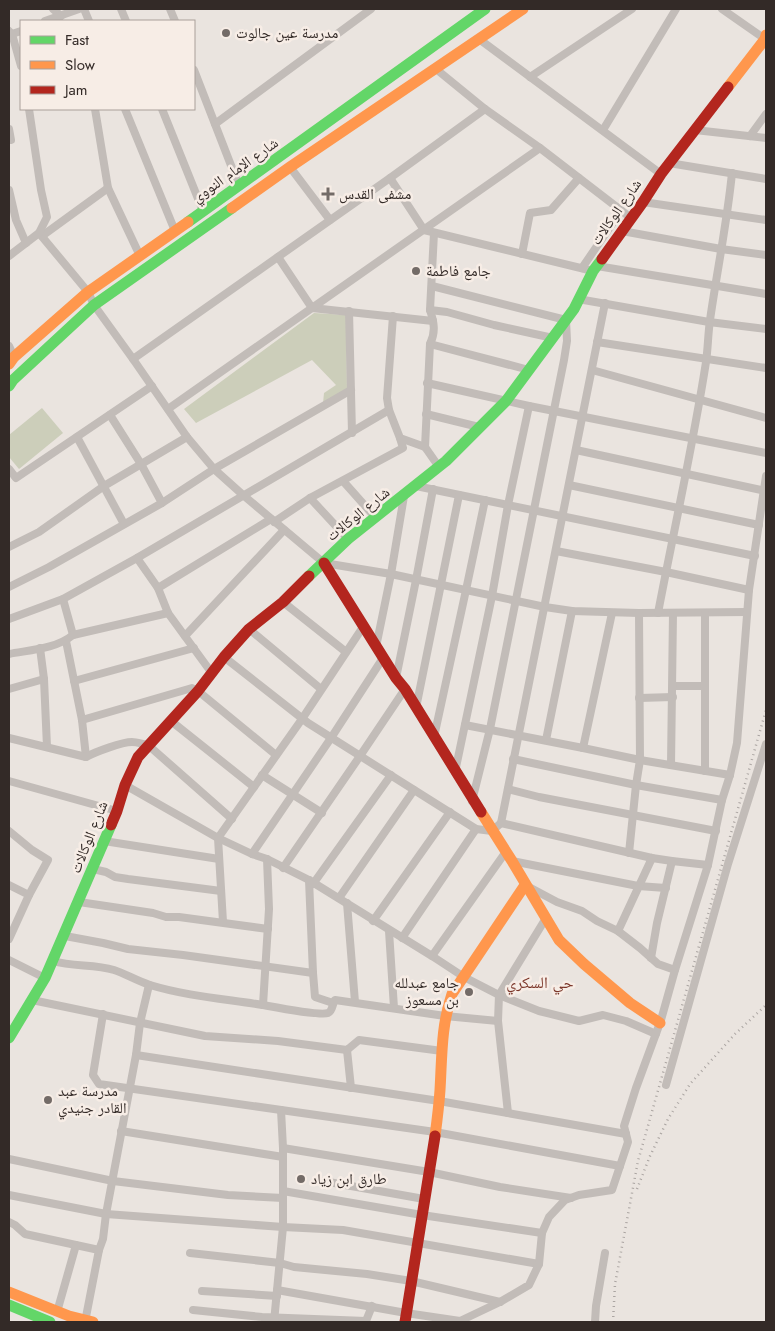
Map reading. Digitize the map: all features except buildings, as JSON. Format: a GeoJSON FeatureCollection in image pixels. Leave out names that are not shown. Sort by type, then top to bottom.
{"type":"FeatureCollection","features":[{"type":"Feature","properties":{"kind":"street"},"geometry":{"type":"LineString","coordinates":[[53,9],[61,16]]}},
{"type":"Feature","properties":{"kind":"street"},"geometry":{"type":"LineString","coordinates":[[49,20],[79,9]]}},
{"type":"Feature","properties":{"kind":"street"},"geometry":{"type":"LineString","coordinates":[[214,124],[371,9]]}},
{"type":"Feature","properties":{"kind":"street","name":"شارع الإمام النووي"},"geometry":{"type":"LineString","coordinates":[[11,360],[88,292],[486,9]]}},
{"type":"Feature","properties":{"kind":"street"},"geometry":{"type":"LineString","coordinates":[[9,386],[13,380],[94,305],[290,167],[523,9]]}},
{"type":"Feature","properties":{"kind":"street"},"geometry":{"type":"LineString","coordinates":[[530,77],[632,9]]}},
{"type":"Feature","properties":{"kind":"street"},"geometry":{"type":"LineString","coordinates":[[603,130],[676,9]]}},
{"type":"Feature","properties":{"kind":"street"},"geometry":{"type":"LineString","coordinates":[[722,9],[766,37]]}},
{"type":"Feature","properties":{"kind":"street"},"geometry":{"type":"LineString","coordinates":[[10,34],[20,63]]}},
{"type":"Feature","properties":{"kind":"street","name":"شارع الوكالات"},"geometry":{"type":"LineString","coordinates":[[9,1038],[45,978],[65,936],[117,811],[125,785],[138,758],[198,691],[211,672],[249,629],[283,602],[348,538],[439,467],[506,401],[574,309],[595,269],[661,174],[766,37]]}},
{"type":"Feature","properties":{"kind":"street"},"geometry":{"type":"LineString","coordinates":[[479,39],[661,174]]}},
{"type":"Feature","properties":{"kind":"street"},"geometry":{"type":"LineString","coordinates":[[436,69],[485,109],[540,148],[631,218]]}},
{"type":"Feature","properties":{"kind":"street"},"geometry":{"type":"LineString","coordinates":[[195,73],[239,186]]}},
{"type":"Feature","properties":{"kind":"street"},"geometry":{"type":"LineString","coordinates":[[133,358],[485,109]]}},
{"type":"Feature","properties":{"kind":"street"},"geometry":{"type":"LineString","coordinates":[[29,110],[47,217],[40,235]]}},
{"type":"Feature","properties":{"kind":"street"},"geometry":{"type":"LineString","coordinates":[[95,110],[108,188],[140,256]]}},
{"type":"Feature","properties":{"kind":"street"},"geometry":{"type":"LineString","coordinates":[[125,110],[175,231]]}},
{"type":"Feature","properties":{"kind":"street"},"geometry":{"type":"LineString","coordinates":[[162,110],[204,211]]}},
{"type":"Feature","properties":{"kind":"street"},"geometry":{"type":"LineString","coordinates":[[750,136],[766,114]]}},
{"type":"Feature","properties":{"kind":"street"},"geometry":{"type":"LineString","coordinates":[[9,129],[11,140],[9,140]]}},
{"type":"Feature","properties":{"kind":"street"},"geometry":{"type":"LineString","coordinates":[[695,130],[766,138]]}},
{"type":"Feature","properties":{"kind":"street"},"geometry":{"type":"LineString","coordinates":[[168,409],[540,148]]}},
{"type":"Feature","properties":{"kind":"street"},"geometry":{"type":"LineString","coordinates":[[669,163],[766,179]]}},
{"type":"Feature","properties":{"kind":"street"},"geometry":{"type":"LineString","coordinates":[[290,167],[330,220]]}},
{"type":"Feature","properties":{"kind":"street"},"geometry":{"type":"LineString","coordinates":[[658,613],[707,359],[710,322],[720,249],[728,214],[732,173]]}},
{"type":"Feature","properties":{"kind":"street"},"geometry":{"type":"LineString","coordinates":[[390,178],[424,230],[582,268],[766,294]]}},
{"type":"Feature","properties":{"kind":"street"},"geometry":{"type":"LineString","coordinates":[[522,254],[530,214],[552,210],[579,178]]}},
{"type":"Feature","properties":{"kind":"street"},"geometry":{"type":"LineString","coordinates":[[9,256],[108,188]]}},
{"type":"Feature","properties":{"kind":"street"},"geometry":{"type":"LineString","coordinates":[[9,190],[16,220],[26,243]]}},
{"type":"Feature","properties":{"kind":"street"},"geometry":{"type":"LineString","coordinates":[[643,202],[766,220]]}},
{"type":"Feature","properties":{"kind":"street"},"geometry":{"type":"LineString","coordinates":[[582,268],[621,211]]}},
{"type":"Feature","properties":{"kind":"street"},"geometry":{"type":"LineString","coordinates":[[622,231],[720,249],[766,255]]}},
{"type":"Feature","properties":{"kind":"street"},"geometry":{"type":"LineString","coordinates":[[425,447],[430,344],[434,335],[430,310],[434,233]]}},
{"type":"Feature","properties":{"kind":"street"},"geometry":{"type":"LineString","coordinates":[[40,235],[88,292],[94,305],[187,437],[214,469],[272,521],[324,563],[383,658],[405,689],[559,940],[658,1028]]}},
{"type":"Feature","properties":{"kind":"street"},"geometry":{"type":"LineString","coordinates":[[278,256],[312,308]]}},
{"type":"Feature","properties":{"kind":"street"},"geometry":{"type":"LineString","coordinates":[[432,286],[566,320],[567,341],[534,510],[490,729],[472,801]]}},
{"type":"Feature","properties":{"kind":"street"},"geometry":{"type":"LineString","coordinates":[[578,299],[710,322],[766,329]]}},
{"type":"Feature","properties":{"kind":"street"},"geometry":{"type":"LineString","coordinates":[[224,657],[302,719],[476,829],[492,831],[501,823],[605,303]]}},
{"type":"Feature","properties":{"kind":"street"},"geometry":{"type":"LineString","coordinates":[[312,308],[433,321]]}},
{"type":"Feature","properties":{"kind":"street"},"geometry":{"type":"LineString","coordinates":[[430,310],[447,312],[553,338]]}},
{"type":"Feature","properties":{"kind":"street"},"geometry":{"type":"LineString","coordinates":[[349,312],[352,432]]}},
{"type":"Feature","properties":{"kind":"street"},"geometry":{"type":"LineString","coordinates":[[158,588],[310,498],[403,448],[389,410],[387,398],[393,316]]}},
{"type":"Feature","properties":{"kind":"street"},"geometry":{"type":"LineString","coordinates":[[597,342],[766,368]]}},
{"type":"Feature","properties":{"kind":"street"},"geometry":{"type":"LineString","coordinates":[[430,344],[529,370]]}},
{"type":"Feature","properties":{"kind":"street"},"geometry":{"type":"LineString","coordinates":[[9,346],[11,360]]}},
{"type":"Feature","properties":{"kind":"street"},"geometry":{"type":"LineString","coordinates":[[592,370],[766,418]]}},
{"type":"Feature","properties":{"kind":"street"},"geometry":{"type":"LineString","coordinates":[[427,382],[553,411],[766,453]]}},
{"type":"Feature","properties":{"kind":"street"},"geometry":{"type":"LineString","coordinates":[[9,469],[16,478],[152,386]]}},
{"type":"Feature","properties":{"kind":"street"},"geometry":{"type":"LineString","coordinates":[[9,587],[49,567],[162,503],[214,469],[351,390]]}},
{"type":"Feature","properties":{"kind":"street"},"geometry":{"type":"LineString","coordinates":[[455,772],[492,596],[508,505],[530,406]]}},
{"type":"Feature","properties":{"kind":"street"},"geometry":{"type":"LineString","coordinates":[[9,618],[63,599],[137,558],[389,410]]}},
{"type":"Feature","properties":{"kind":"street"},"geometry":{"type":"LineString","coordinates":[[426,414],[479,428]]}},
{"type":"Feature","properties":{"kind":"street"},"geometry":{"type":"LineString","coordinates":[[110,415],[141,464],[162,503]]}},
{"type":"Feature","properties":{"kind":"street"},"geometry":{"type":"LineString","coordinates":[[9,547],[39,532],[104,486],[187,437]]}},
{"type":"Feature","properties":{"kind":"street"},"geometry":{"type":"LineString","coordinates":[[77,438],[124,524]]}},
{"type":"Feature","properties":{"kind":"street"},"geometry":{"type":"LineString","coordinates":[[400,438],[425,447],[439,467]]}},
{"type":"Feature","properties":{"kind":"street"},"geometry":{"type":"LineString","coordinates":[[576,450],[765,491]]}},
{"type":"Feature","properties":{"kind":"street"},"geometry":{"type":"LineString","coordinates":[[202,1291],[277,1293],[372,1306],[406,1317],[459,1321],[500,1302],[529,1285],[540,1264],[542,1233],[550,1217],[565,1200],[579,1195],[612,1190],[628,1142],[624,1126],[658,1028],[708,865],[722,800],[730,776],[737,743],[749,590],[766,476]]}},
{"type":"Feature","properties":{"kind":"street"},"geometry":{"type":"LineString","coordinates":[[343,481],[376,517]]}},
{"type":"Feature","properties":{"kind":"street"},"geometry":{"type":"LineString","coordinates":[[569,485],[759,525]]}},
{"type":"Feature","properties":{"kind":"street"},"geometry":{"type":"LineString","coordinates":[[416,486],[755,556]]}},
{"type":"Feature","properties":{"kind":"street"},"geometry":{"type":"LineString","coordinates":[[396,678],[433,490]]}},
{"type":"Feature","properties":{"kind":"street"},"geometry":{"type":"LineString","coordinates":[[416,708],[459,495]]}},
{"type":"Feature","properties":{"kind":"street"},"geometry":{"type":"LineString","coordinates":[[376,647],[404,496]]}},
{"type":"Feature","properties":{"kind":"street"},"geometry":{"type":"LineString","coordinates":[[310,498],[348,538]]}},
{"type":"Feature","properties":{"kind":"street"},"geometry":{"type":"LineString","coordinates":[[434,737],[484,500]]}},
{"type":"Feature","properties":{"kind":"street"},"geometry":{"type":"LineString","coordinates":[[185,636],[284,530]]}},
{"type":"Feature","properties":{"kind":"street"},"geometry":{"type":"LineString","coordinates":[[556,551],[749,590]]}},
{"type":"Feature","properties":{"kind":"street"},"geometry":{"type":"LineString","coordinates":[[137,558],[158,588],[168,613],[211,672]]}},
{"type":"Feature","properties":{"kind":"street"},"geometry":{"type":"LineString","coordinates":[[324,563],[391,574],[572,611],[612,613],[747,612]]}},
{"type":"Feature","properties":{"kind":"street"},"geometry":{"type":"LineString","coordinates":[[63,599],[73,635]]}},
{"type":"Feature","properties":{"kind":"street"},"geometry":{"type":"LineString","coordinates":[[283,602],[346,652]]}},
{"type":"Feature","properties":{"kind":"street"},"geometry":{"type":"LineString","coordinates":[[546,740],[572,611]]}},
{"type":"Feature","properties":{"kind":"street"},"geometry":{"type":"LineString","coordinates":[[9,654],[66,641],[73,635],[168,613]]}},
{"type":"Feature","properties":{"kind":"street"},"geometry":{"type":"LineString","coordinates":[[584,748],[612,613]]}},
{"type":"Feature","properties":{"kind":"street"},"geometry":{"type":"LineString","coordinates":[[629,853],[640,760],[639,613]]}},
{"type":"Feature","properties":{"kind":"street"},"geometry":{"type":"LineString","coordinates":[[671,765],[674,613]]}},
{"type":"Feature","properties":{"kind":"street"},"geometry":{"type":"LineString","coordinates":[[705,771],[706,613]]}},
{"type":"Feature","properties":{"kind":"street"},"geometry":{"type":"LineString","coordinates":[[223,922],[218,838],[302,719],[363,626]]}},
{"type":"Feature","properties":{"kind":"street"},"geometry":{"type":"LineString","coordinates":[[249,629],[321,689]]}},
{"type":"Feature","properties":{"kind":"street"},"geometry":{"type":"LineString","coordinates":[[66,641],[82,720],[86,757]]}},
{"type":"Feature","properties":{"kind":"street"},"geometry":{"type":"LineString","coordinates":[[40,648],[44,680],[47,747]]}},
{"type":"Feature","properties":{"kind":"street"},"geometry":{"type":"LineString","coordinates":[[74,681],[194,648]]}},
{"type":"Feature","properties":{"kind":"street"},"geometry":{"type":"LineString","coordinates":[[252,854],[383,658]]}},
{"type":"Feature","properties":{"kind":"street"},"geometry":{"type":"LineString","coordinates":[[9,689],[44,680]]}},
{"type":"Feature","properties":{"kind":"street"},"geometry":{"type":"LineString","coordinates":[[673,686],[705,686]]}},
{"type":"Feature","properties":{"kind":"street"},"geometry":{"type":"LineString","coordinates":[[82,720],[192,688],[276,755]]}},
{"type":"Feature","properties":{"kind":"street"},"geometry":{"type":"LineString","coordinates":[[283,868],[405,689]]}},
{"type":"Feature","properties":{"kind":"street"},"geometry":{"type":"LineString","coordinates":[[639,698],[673,697]]}},
{"type":"Feature","properties":{"kind":"street"},"geometry":{"type":"LineString","coordinates":[[171,721],[254,787]]}},
{"type":"Feature","properties":{"kind":"street"},"geometry":{"type":"LineString","coordinates":[[465,725],[730,776]]}},
{"type":"Feature","properties":{"kind":"street"},"geometry":{"type":"LineString","coordinates":[[9,738],[86,757],[120,743],[132,742],[148,745],[232,819]]}},
{"type":"Feature","properties":{"kind":"street"},"geometry":{"type":"LineString","coordinates":[[666,1085],[728,864],[766,744]]}},
{"type":"Feature","properties":{"kind":"street"},"geometry":{"type":"LineString","coordinates":[[514,759],[636,785],[722,800]]}},
{"type":"Feature","properties":{"kind":"street"},"geometry":{"type":"LineString","coordinates":[[262,775],[322,813]]}},
{"type":"Feature","properties":{"kind":"street"},"geometry":{"type":"LineString","coordinates":[[333,1003],[315,997],[311,882],[391,775]]}},
{"type":"Feature","properties":{"kind":"street"},"geometry":{"type":"LineString","coordinates":[[9,781],[117,811]]}},
{"type":"Feature","properties":{"kind":"street"},"geometry":{"type":"LineString","coordinates":[[125,785],[218,838],[267,859],[311,882],[464,977],[499,995],[539,1011],[579,1021],[603,1015],[626,1022],[658,1028]]}},
{"type":"Feature","properties":{"kind":"street"},"geometry":{"type":"LineString","coordinates":[[508,789],[539,797],[716,831]]}},
{"type":"Feature","properties":{"kind":"street"},"geometry":{"type":"LineString","coordinates":[[339,898],[414,790]]}},
{"type":"Feature","properties":{"kind":"street"},"geometry":{"type":"LineString","coordinates":[[373,921],[450,812]]}},
{"type":"Feature","properties":{"kind":"street"},"geometry":{"type":"LineString","coordinates":[[501,823],[652,858],[708,865]]}},
{"type":"Feature","properties":{"kind":"street"},"geometry":{"type":"LineString","coordinates":[[402,938],[476,829]]}},
{"type":"Feature","properties":{"kind":"street"},"geometry":{"type":"LineString","coordinates":[[9,831],[32,850],[48,860],[9,939]]}},
{"type":"Feature","properties":{"kind":"street"},"geometry":{"type":"LineString","coordinates":[[104,841],[219,859]]}},
{"type":"Feature","properties":{"kind":"street"},"geometry":{"type":"LineString","coordinates":[[508,857],[638,886],[666,888]]}},
{"type":"Feature","properties":{"kind":"street"},"geometry":{"type":"LineString","coordinates":[[432,956],[508,857]]}},
{"type":"Feature","properties":{"kind":"street"},"geometry":{"type":"LineString","coordinates":[[618,931],[652,858]]}},
{"type":"Feature","properties":{"kind":"street"},"geometry":{"type":"LineString","coordinates":[[263,1005],[269,909],[267,859]]}},
{"type":"Feature","properties":{"kind":"street"},"geometry":{"type":"LineString","coordinates":[[651,958],[657,923],[672,861]]}},
{"type":"Feature","properties":{"kind":"street"},"geometry":{"type":"LineString","coordinates":[[92,870],[106,872],[115,877],[221,891]]}},
{"type":"Feature","properties":{"kind":"street"},"geometry":{"type":"LineString","coordinates":[[9,885],[30,895]]}},
{"type":"Feature","properties":{"kind":"street"},"geometry":{"type":"LineString","coordinates":[[525,885],[557,902],[582,911],[618,931],[658,964],[675,970]]}},
{"type":"Feature","properties":{"kind":"street"},"geometry":{"type":"LineString","coordinates":[[406,1317],[435,1132],[445,1016],[452,994],[525,885]]}},
{"type":"Feature","properties":{"kind":"street"},"geometry":{"type":"LineString","coordinates":[[79,902],[166,917],[223,922],[268,929]]}},
{"type":"Feature","properties":{"kind":"street"},"geometry":{"type":"LineString","coordinates":[[347,903],[355,1002]]}},
{"type":"Feature","properties":{"kind":"street"},"geometry":{"type":"LineString","coordinates":[[508,1113],[498,1021],[499,995],[546,918]]}},
{"type":"Feature","properties":{"kind":"street"},"geometry":{"type":"LineString","coordinates":[[389,931],[394,1008]]}},
{"type":"Feature","properties":{"kind":"street"},"geometry":{"type":"LineString","coordinates":[[65,936],[128,949],[313,973]]}},
{"type":"Feature","properties":{"kind":"street"},"geometry":{"type":"LineString","coordinates":[[9,960],[45,978]]}},
{"type":"Feature","properties":{"kind":"street"},"geometry":{"type":"LineString","coordinates":[[53,961],[67,965],[114,970],[149,985],[189,994],[322,1014],[328,1013],[331,1010],[335,1000],[445,1016],[498,1021]]}},
{"type":"Feature","properties":{"kind":"street"},"geometry":{"type":"LineString","coordinates":[[9,1292],[57,1312],[88,1322],[99,1250],[103,1239],[136,1055],[140,1023],[149,985]]}},
{"type":"Feature","properties":{"kind":"street"},"geometry":{"type":"LineString","coordinates":[[32,1000],[205,1036],[278,1040],[347,1050],[359,1040],[442,1051]]}},
{"type":"Feature","properties":{"kind":"street"},"geometry":{"type":"LineString","coordinates":[[103,1014],[93,1075],[99,1084],[435,1132],[620,1166]]}},
{"type":"Feature","properties":{"kind":"street"},"geometry":{"type":"LineString","coordinates":[[347,1050],[351,1088]]}},
{"type":"Feature","properties":{"kind":"street"},"geometry":{"type":"LineString","coordinates":[[136,1055],[439,1101],[626,1134]]}},
{"type":"Feature","properties":{"kind":"street"},"geometry":{"type":"LineString","coordinates":[[274,1320],[283,1227],[281,1110]]}},
{"type":"Feature","properties":{"kind":"street"},"geometry":{"type":"LineString","coordinates":[[121,1131],[283,1158]]}},
{"type":"Feature","properties":{"kind":"street"},"geometry":{"type":"LineString","coordinates":[[283,1148],[571,1198]]}},
{"type":"Feature","properties":{"kind":"street"},"geometry":{"type":"LineString","coordinates":[[9,1159],[113,1181],[228,1195],[283,1194],[542,1233]]}},
{"type":"Feature","properties":{"kind":"street"},"geometry":{"type":"LineString","coordinates":[[323,1181],[424,1199]]}},
{"type":"Feature","properties":{"kind":"street"},"geometry":{"type":"LineString","coordinates":[[9,1195],[106,1214],[343,1230],[540,1264]]}},
{"type":"Feature","properties":{"kind":"street"},"geometry":{"type":"LineString","coordinates":[[9,1222],[25,1234],[99,1250]]}},
{"type":"Feature","properties":{"kind":"street"},"geometry":{"type":"LineString","coordinates":[[57,1312],[76,1245]]}},
{"type":"Feature","properties":{"kind":"street"},"geometry":{"type":"LineString","coordinates":[[190,1253],[280,1263],[294,1267],[367,1274],[500,1302]]}},
{"type":"Feature","properties":{"kind":"street"},"geometry":{"type":"LineString","coordinates":[[595,1322],[605,1253]]}},
{"type":"Feature","properties":{"kind":"street"},"geometry":{"type":"LineString","coordinates":[[9,1305],[30,1318],[50,1322]]}},
{"type":"Feature","properties":{"kind":"street"},"geometry":{"type":"LineString","coordinates":[[193,1310],[274,1320],[366,1321],[372,1306]]}},
{"type":"Feature","properties":{"kind":"green space"},"geometry":{"type":"Polygon","coordinates":[[[314,313],[346,315],[347,390],[323,403],[324,393],[336,385],[312,360],[196,423],[184,409],[314,313]]]}},
{"type":"Feature","properties":{"kind":"green space"},"geometry":{"type":"Polygon","coordinates":[[[42,408],[63,433],[19,469],[9,457],[9,435],[42,408]]]}},
{"type":"Feature","properties":{"kind":"railway"},"geometry":{"type":"LineString","coordinates":[[613,1322],[615,1284],[638,1161],[766,710]]}},
{"type":"Feature","properties":{"kind":"railway"},"geometry":{"type":"LineString","coordinates":[[637,1189],[668,1119],[690,1084],[735,1034],[766,1005]]}},
{"type":"Feature","properties":{"kind":"traffic: fast"},"geometry":{"type":"LineString","coordinates":[[188,222],[485,9]]}},
{"type":"Feature","properties":{"kind":"traffic: fast"},"geometry":{"type":"LineString","coordinates":[[9,386],[13,380],[94,305],[232,208]]}},
{"type":"Feature","properties":{"kind":"traffic: fast"},"geometry":{"type":"LineString","coordinates":[[309,576],[348,539],[446,461],[506,401],[574,309],[593,271],[602,259]]}},
{"type":"Feature","properties":{"kind":"traffic: fast"},"geometry":{"type":"LineString","coordinates":[[9,1038],[45,978],[111,825]]}},
{"type":"Feature","properties":{"kind":"traffic: fast"},"geometry":{"type":"LineString","coordinates":[[9,1305],[50,1322]]}},
{"type":"Feature","properties":{"kind":"traffic: slow"},"geometry":{"type":"LineString","coordinates":[[232,208],[523,9]]}},
{"type":"Feature","properties":{"kind":"traffic: slow"},"geometry":{"type":"LineString","coordinates":[[728,87],[765,39],[766,35]]}},
{"type":"Feature","properties":{"kind":"traffic: slow"},"geometry":{"type":"LineString","coordinates":[[9,364],[14,357],[88,292],[188,222]]}},
{"type":"Feature","properties":{"kind":"traffic: slow"},"geometry":{"type":"LineString","coordinates":[[481,812],[559,940],[630,1003],[660,1023]]}},
{"type":"Feature","properties":{"kind":"traffic: slow"},"geometry":{"type":"LineString","coordinates":[[435,1136],[440,1096],[444,1030],[452,994],[525,885]]}},
{"type":"Feature","properties":{"kind":"traffic: slow"},"geometry":{"type":"LineString","coordinates":[[9,1292],[69,1316],[93,1322]]}},
{"type":"Feature","properties":{"kind":"traffic: jam"},"geometry":{"type":"LineString","coordinates":[[602,259],[661,174],[728,87]]}},
{"type":"Feature","properties":{"kind":"traffic: jam"},"geometry":{"type":"LineString","coordinates":[[324,563],[481,812]]}},
{"type":"Feature","properties":{"kind":"traffic: jam"},"geometry":{"type":"LineString","coordinates":[[111,825],[125,785],[138,757],[198,691],[224,657],[249,629],[283,602],[309,576]]}},
{"type":"Feature","properties":{"kind":"traffic: jam"},"geometry":{"type":"LineString","coordinates":[[405,1322],[435,1136]]}},
{"type":"Feature","properties":{"kind":"place","name":"مدرسة عين جالوت"},"geometry":{"type":"Point","coordinates":[226,33]}},
{"type":"Feature","properties":{"kind":"place","name":"مشفى القدس"},"geometry":{"type":"Point","coordinates":[328,194]}},
{"type":"Feature","properties":{"kind":"place","name":"جامع فاطمة"},"geometry":{"type":"Point","coordinates":[416,271]}},
{"type":"Feature","properties":{"kind":"place","name":"جامع عبدلله بن مسعوز"},"geometry":{"type":"Point","coordinates":[469,992]}},
{"type":"Feature","properties":{"kind":"place","name":"مدرسة عبد القادر جنيدي"},"geometry":{"type":"Point","coordinates":[48,1100]}},
{"type":"Feature","properties":{"kind":"place","name":"طارق ابن زياد"},"geometry":{"type":"Point","coordinates":[301,1179]}},
{"type":"Feature","properties":{"kind":"district","name":"حي السكري"},"geometry":{"type":"Point","coordinates":[540,982]}}]}
